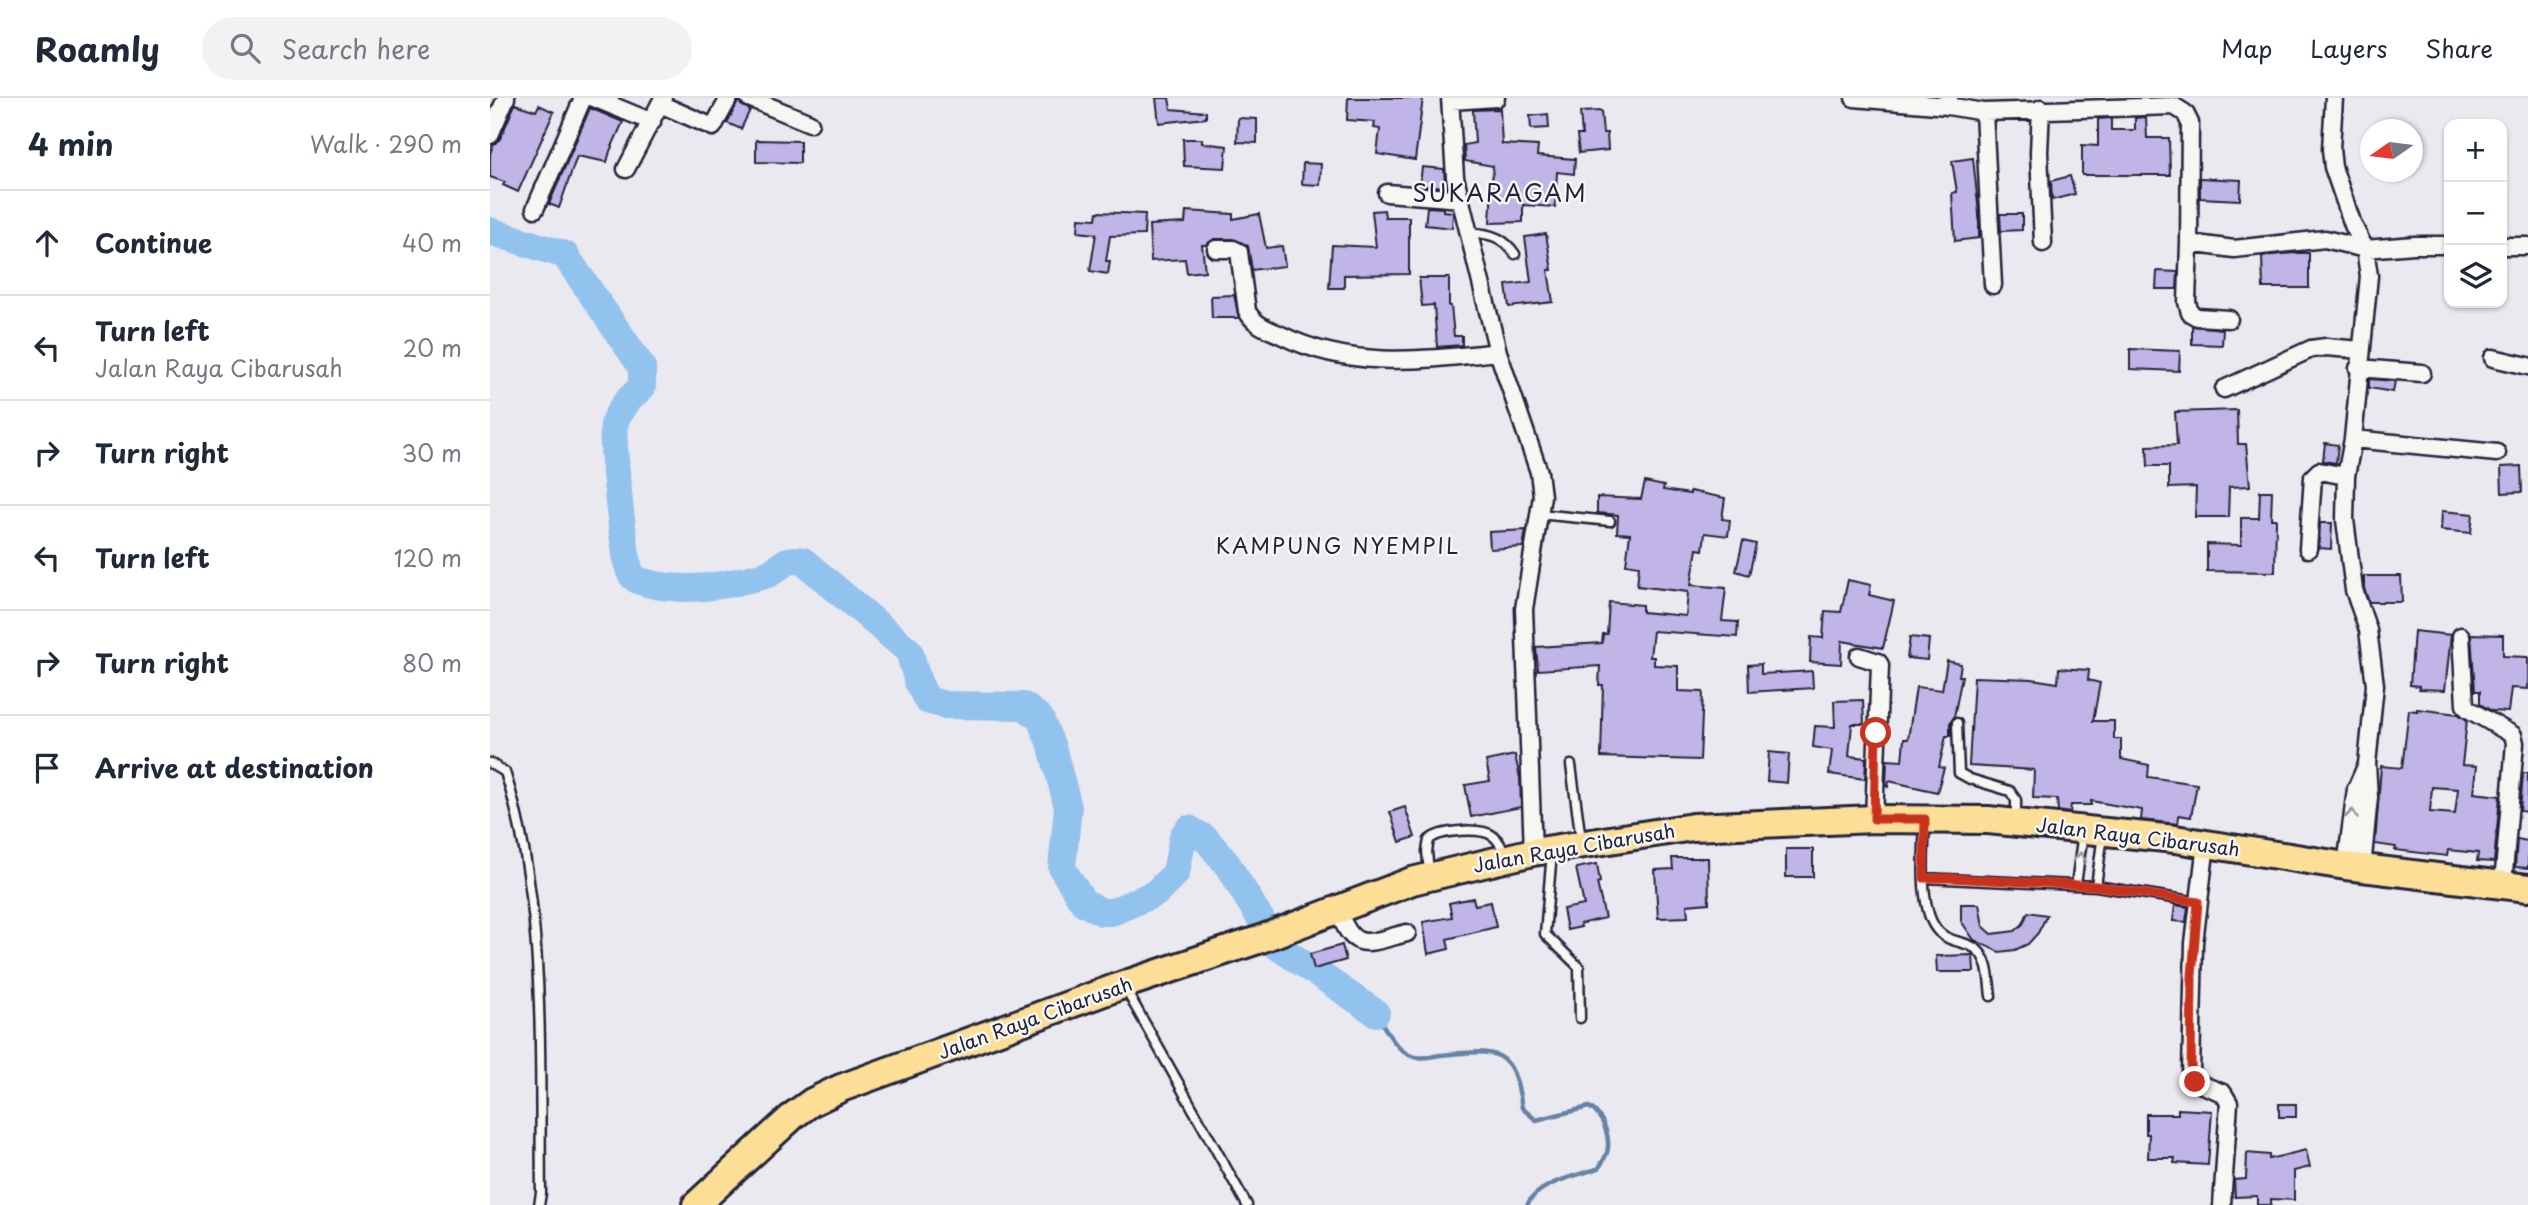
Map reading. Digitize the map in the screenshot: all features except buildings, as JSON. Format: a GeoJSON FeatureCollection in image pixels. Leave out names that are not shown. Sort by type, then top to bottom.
{"type":"FeatureCollection","features":[{"type":"Feature","properties":{"kind":"main road","name":"Jalan Raya Cibarusah"},"geometry":{"type":"LineString","coordinates":[[696,1205],[786,1122],[812,1102],[857,1083],[1430,876],[1581,843],[1693,827],[1874,819],[2016,822],[2206,844],[2354,867],[2516,886]]}},
{"type":"Feature","properties":{"kind":"street"},"geometry":{"type":"LineString","coordinates":[[490,135],[506,98]]}},
{"type":"Feature","properties":{"kind":"street"},"geometry":{"type":"LineString","coordinates":[[535,209],[583,98]]}},
{"type":"Feature","properties":{"kind":"street"},"geometry":{"type":"LineString","coordinates":[[594,98],[652,122]]}},
{"type":"Feature","properties":{"kind":"street"},"geometry":{"type":"LineString","coordinates":[[626,169],[661,101],[713,127],[729,98]]}},
{"type":"Feature","properties":{"kind":"street"},"geometry":{"type":"LineString","coordinates":[[749,98],[810,123]]}},
{"type":"Feature","properties":{"kind":"street"},"geometry":{"type":"LineString","coordinates":[[1496,98],[1450,100],[1452,162],[1498,352],[1539,472],[1542,496],[1524,609],[1542,851]]}},
{"type":"Feature","properties":{"kind":"street"},"geometry":{"type":"LineString","coordinates":[[1854,98],[1948,102],[1984,112],[2041,108],[2174,106],[2185,113],[2190,123],[2187,302],[2190,313],[2197,317],[2229,319]]}},
{"type":"Feature","properties":{"kind":"street"},"geometry":{"type":"LineString","coordinates":[[2334,98],[2331,149],[2333,167],[2349,215],[2365,249],[2369,276],[2353,439],[2346,476],[2345,520],[2348,555],[2354,590],[2368,630],[2375,685],[2367,764],[2369,797],[2354,867]]}},
{"type":"Feature","properties":{"kind":"street"},"geometry":{"type":"LineString","coordinates":[[2041,108],[2039,152],[2043,243]]}},
{"type":"Feature","properties":{"kind":"street"},"geometry":{"type":"LineString","coordinates":[[1984,112],[1993,285]]}},
{"type":"Feature","properties":{"kind":"street"},"geometry":{"type":"LineString","coordinates":[[1387,193],[1461,200]]}},
{"type":"Feature","properties":{"kind":"street"},"geometry":{"type":"LineString","coordinates":[[2189,243],[2234,249],[2325,239],[2365,249],[2444,245]]}},
{"type":"Feature","properties":{"kind":"street"},"geometry":{"type":"LineString","coordinates":[[2507,246],[2528,246]]}},
{"type":"Feature","properties":{"kind":"street"},"geometry":{"type":"LineString","coordinates":[[1216,249],[1233,248],[1239,252],[1247,311],[1251,319],[1290,340],[1357,359],[1422,360],[1498,352]]}},
{"type":"Feature","properties":{"kind":"street"},"geometry":{"type":"LineString","coordinates":[[2224,388],[2311,349],[2326,347],[2361,350]]}},
{"type":"Feature","properties":{"kind":"street"},"geometry":{"type":"LineString","coordinates":[[2493,358],[2528,366]]}},
{"type":"Feature","properties":{"kind":"street"},"geometry":{"type":"LineString","coordinates":[[2358,368],[2422,373]]}},
{"type":"Feature","properties":{"kind":"street"},"geometry":{"type":"LineString","coordinates":[[2353,439],[2497,453]]}},
{"type":"Feature","properties":{"kind":"street"},"geometry":{"type":"LineString","coordinates":[[2308,549],[2313,477],[2319,471],[2346,476]]}},
{"type":"Feature","properties":{"kind":"street"},"geometry":{"type":"LineString","coordinates":[[2461,636],[2465,705],[2513,736],[2515,743],[2516,886]]}},
{"type":"Feature","properties":{"kind":"street"},"geometry":{"type":"LineString","coordinates":[[1859,656],[1880,665],[1874,819]]}},
{"type":"Feature","properties":{"kind":"street"},"geometry":{"type":"LineString","coordinates":[[2206,844],[2192,967],[2191,1073],[2195,1082],[2222,1093],[2229,1103],[2222,1205]]}},
{"type":"Feature","properties":{"kind":"street"},"geometry":{"type":"LineString","coordinates":[[1338,909],[1345,928],[1353,939],[1371,942],[1407,933]]}},
{"type":"Feature","properties":{"kind":"lane"},"geometry":{"type":"LineString","coordinates":[[1468,233],[1497,237],[1508,243],[1515,254]]}},
{"type":"Feature","properties":{"kind":"lane"},"geometry":{"type":"LineString","coordinates":[[1539,514],[1610,521]]}},
{"type":"Feature","properties":{"kind":"lane"},"geometry":{"type":"LineString","coordinates":[[1957,723],[1959,774],[2010,791],[2015,800],[2016,822]]}},
{"type":"Feature","properties":{"kind":"lane"},"geometry":{"type":"LineString","coordinates":[[490,763],[505,772],[526,856],[535,944],[540,1205]]}},
{"type":"Feature","properties":{"kind":"lane"},"geometry":{"type":"LineString","coordinates":[[1571,765],[1581,843]]}},
{"type":"Feature","properties":{"kind":"lane"},"geometry":{"type":"LineString","coordinates":[[1925,819],[1924,878],[1926,901],[1934,926],[1947,939],[1974,947],[1981,954],[1986,962],[1991,996]]}},
{"type":"Feature","properties":{"kind":"lane"},"geometry":{"type":"LineString","coordinates":[[2076,885],[2093,830]]}},
{"type":"Feature","properties":{"kind":"lane"},"geometry":{"type":"LineString","coordinates":[[2093,830],[2096,886]]}},
{"type":"Feature","properties":{"kind":"lane"},"geometry":{"type":"LineString","coordinates":[[1430,876],[1427,851],[1429,840],[1434,835],[1455,831],[1490,834],[1499,841],[1506,858]]}},
{"type":"Feature","properties":{"kind":"lane"},"geometry":{"type":"LineString","coordinates":[[1542,851],[1545,934],[1579,967],[1580,1018]]}},
{"type":"Feature","properties":{"kind":"lane"},"geometry":{"type":"LineString","coordinates":[[1924,878],[2096,886],[2198,902]]}},
{"type":"Feature","properties":{"kind":"lane"},"geometry":{"type":"LineString","coordinates":[[1124,985],[1247,1205]]}},
{"type":"Feature","properties":{"kind":"waterway"},"geometry":{"type":"LineString","coordinates":[[490,231],[565,255],[642,367],[642,387],[622,408],[614,425],[622,525],[628,565],[633,577],[658,586],[704,587],[765,575],[790,560],[803,561],[909,651],[918,682],[927,700],[945,705],[1024,706],[1040,718],[1052,747],[1068,807],[1062,868],[1083,902],[1102,912],[1112,912],[1156,893],[1176,873],[1183,836],[1189,829],[1206,839],[1227,864],[1277,946],[1376,1013]]}},
{"type":"Feature","properties":{"kind":"waterway"},"geometry":{"type":"LineString","coordinates":[[1376,1013],[1396,1045],[1414,1057],[1476,1052],[1500,1056],[1514,1073],[1522,1108],[1536,1120],[1589,1107],[1598,1115],[1608,1140],[1607,1153],[1599,1168],[1549,1185],[1532,1197],[1527,1205]]}},
{"type":"Feature","properties":{"kind":"district","name":"SUKARAGAM"},"geometry":{"type":"Point","coordinates":[1500,194]}},
{"type":"Feature","properties":{"kind":"district","name":"KAMPUNG NYEMPIL"},"geometry":{"type":"Point","coordinates":[1338,547]}},
{"type":"Feature","properties":{"kind":"route"},"geometry":{"type":"LineString","coordinates":[[1876,733],[1874,819],[1925,819],[1924,878],[2096,886],[2198,902],[2191,1004],[2191,1073],[2195,1082]]}}]}
